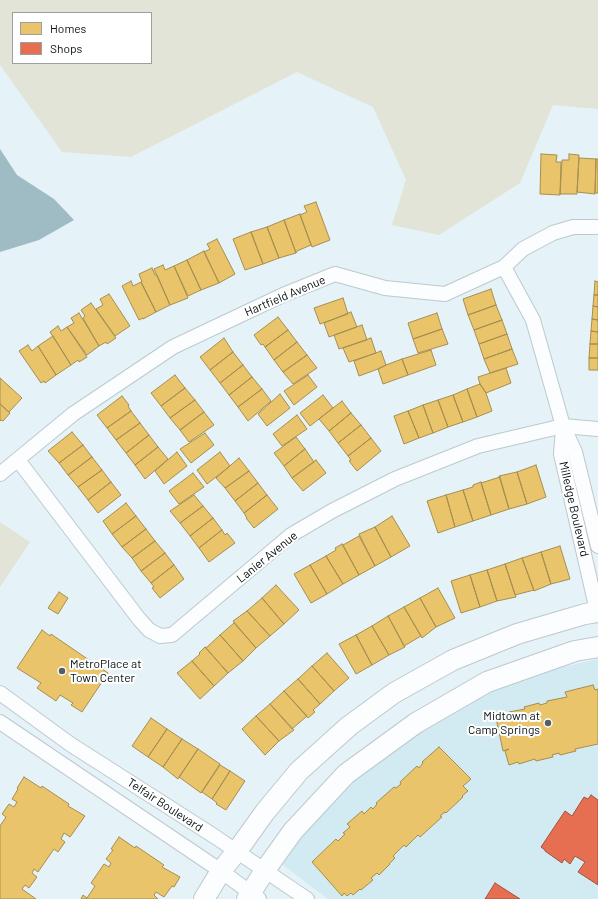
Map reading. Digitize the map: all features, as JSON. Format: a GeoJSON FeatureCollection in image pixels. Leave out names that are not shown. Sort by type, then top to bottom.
{"type":"FeatureCollection","features":[{"type":"Feature","properties":{"kind":"street","name":"Hartfield Avenue"},"geometry":{"type":"LineString","coordinates":[[0,474],[73,414],[173,347],[283,295],[335,274],[385,288],[445,294],[504,267],[523,249],[553,233],[573,227],[598,227]]}},
{"type":"Feature","properties":{"kind":"street","name":"Milledge Boulevard"},"geometry":{"type":"LineString","coordinates":[[504,267],[533,320],[563,426],[575,452],[598,546]]}},
{"type":"Feature","properties":{"kind":"street","name":"Milledge Boulevard"},"geometry":{"type":"LineString","coordinates":[[563,426],[561,454],[598,613]]}},
{"type":"Feature","properties":{"kind":"street","name":"Lanier Avenue"},"geometry":{"type":"LineString","coordinates":[[18,460],[139,619],[150,630],[160,636],[172,635],[291,535],[332,511],[395,478],[478,446],[563,426],[598,429]]}},
{"type":"Feature","properties":{"kind":"street"},"geometry":{"type":"LineString","coordinates":[[204,899],[221,871],[299,771],[349,726],[394,693],[453,660],[517,634],[585,614],[598,613]]}},
{"type":"Feature","properties":{"kind":"street"},"geometry":{"type":"LineString","coordinates":[[252,897],[265,870],[293,831],[346,774],[416,723],[487,682],[575,651],[598,647]]}},
{"type":"Feature","properties":{"kind":"street","name":"Telfair Boulevard"},"geometry":{"type":"LineString","coordinates":[[0,693],[70,744],[239,848],[265,870],[307,899]]}},
{"type":"Feature","properties":{"kind":"street"},"geometry":{"type":"LineString","coordinates":[[12,730],[24,710]]}},
{"type":"Feature","properties":{"kind":"street","name":"Telfair Boulevard"},"geometry":{"type":"LineString","coordinates":[[0,722],[221,871],[252,897]]}},
{"type":"Feature","properties":{"kind":"shaded area"},"geometry":{"type":"Polygon","coordinates":[[[0,0],[598,0],[598,109],[553,105],[520,183],[439,235],[392,225],[406,180],[373,107],[297,72],[131,157],[62,152],[0,65],[0,0]]]}},
{"type":"Feature","properties":{"kind":"shaded area"},"geometry":{"type":"Polygon","coordinates":[[[0,149],[17,175],[54,199],[74,220],[39,240],[0,252],[0,149]]]}},
{"type":"Feature","properties":{"kind":"shaded area"},"geometry":{"type":"Polygon","coordinates":[[[0,522],[30,542],[0,587],[0,522]]]}},
{"type":"Feature","properties":{"kind":"shaded area"},"geometry":{"type":"Polygon","coordinates":[[[598,659],[598,899],[328,899],[279,862],[333,800],[378,760],[435,722],[494,690],[554,669],[598,659]]]}},
{"type":"Feature","properties":{"kind":"building: Homes"},"geometry":{"type":"Polygon","coordinates":[[[541,154],[557,155],[556,162],[561,162],[560,195],[540,194],[541,154]]]}},
{"type":"Feature","properties":{"kind":"building: Homes"},"geometry":{"type":"Polygon","coordinates":[[[569,154],[579,155],[577,194],[560,194],[562,160],[569,160],[569,154]]]}},
{"type":"Feature","properties":{"kind":"building: Homes"},"geometry":{"type":"Polygon","coordinates":[[[579,158],[596,159],[595,194],[577,192],[579,158]]]}},
{"type":"Feature","properties":{"kind":"building: Homes"},"geometry":{"type":"Polygon","coordinates":[[[596,159],[598,159],[598,193],[595,193],[596,159]]]}},
{"type":"Feature","properties":{"kind":"building: Homes"},"geometry":{"type":"Polygon","coordinates":[[[316,202],[330,240],[312,247],[300,215],[307,212],[304,206],[316,202]]]}},
{"type":"Feature","properties":{"kind":"building: Homes"},"geometry":{"type":"Polygon","coordinates":[[[300,214],[311,245],[297,251],[296,253],[284,220],[300,214]]]}},
{"type":"Feature","properties":{"kind":"building: Homes"},"geometry":{"type":"Polygon","coordinates":[[[284,220],[296,253],[279,258],[267,227],[284,220]]]}},
{"type":"Feature","properties":{"kind":"building: Homes"},"geometry":{"type":"Polygon","coordinates":[[[267,227],[279,258],[263,264],[251,232],[267,227]]]}},
{"type":"Feature","properties":{"kind":"building: Homes"},"geometry":{"type":"Polygon","coordinates":[[[251,232],[263,264],[245,270],[233,239],[251,232]]]}},
{"type":"Feature","properties":{"kind":"building: Homes"},"geometry":{"type":"Polygon","coordinates":[[[217,239],[235,274],[219,283],[204,252],[210,249],[207,244],[217,239]]]}},
{"type":"Feature","properties":{"kind":"building: Homes"},"geometry":{"type":"Polygon","coordinates":[[[204,251],[219,283],[201,290],[187,260],[204,251]]]}},
{"type":"Feature","properties":{"kind":"building: Homes"},"geometry":{"type":"Polygon","coordinates":[[[187,260],[201,290],[188,296],[174,266],[187,260]]]}},
{"type":"Feature","properties":{"kind":"building: Homes"},"geometry":{"type":"Polygon","coordinates":[[[163,265],[165,270],[174,266],[188,298],[170,305],[154,269],[163,265]]]}},
{"type":"Feature","properties":{"kind":"building: Homes"},"geometry":{"type":"Polygon","coordinates":[[[152,268],[155,275],[157,275],[170,305],[156,312],[141,282],[139,274],[152,268]]]}},
{"type":"Feature","properties":{"kind":"building: Homes"},"geometry":{"type":"Polygon","coordinates":[[[131,281],[133,286],[141,282],[156,312],[143,319],[139,320],[122,286],[131,281]]]}},
{"type":"Feature","properties":{"kind":"building: Homes"},"geometry":{"type":"Polygon","coordinates":[[[595,281],[598,282],[598,295],[594,295],[595,281]]]}},
{"type":"Feature","properties":{"kind":"building: Homes"},"geometry":{"type":"Polygon","coordinates":[[[491,289],[496,305],[468,315],[463,299],[491,289]]]}},
{"type":"Feature","properties":{"kind":"building: Homes"},"geometry":{"type":"Polygon","coordinates":[[[109,294],[130,326],[115,336],[96,309],[103,305],[100,299],[109,294]]]}},
{"type":"Feature","properties":{"kind":"building: Homes"},"geometry":{"type":"Polygon","coordinates":[[[594,295],[598,295],[598,307],[593,306],[594,295]]]}},
{"type":"Feature","properties":{"kind":"building: Homes"},"geometry":{"type":"Polygon","coordinates":[[[343,298],[348,314],[320,324],[314,308],[343,298]]]}},
{"type":"Feature","properties":{"kind":"building: Homes"},"geometry":{"type":"Polygon","coordinates":[[[91,303],[116,338],[107,344],[106,342],[99,346],[83,318],[85,316],[81,310],[91,303]]]}},
{"type":"Feature","properties":{"kind":"building: Homes"},"geometry":{"type":"Polygon","coordinates":[[[496,305],[502,320],[474,330],[468,315],[496,305]]]}},
{"type":"Feature","properties":{"kind":"building: Homes"},"geometry":{"type":"Polygon","coordinates":[[[593,306],[598,307],[598,320],[592,319],[593,306]]]}},
{"type":"Feature","properties":{"kind":"building: Homes"},"geometry":{"type":"Polygon","coordinates":[[[351,312],[357,327],[329,337],[324,323],[351,312]]]}},
{"type":"Feature","properties":{"kind":"building: Homes"},"geometry":{"type":"Polygon","coordinates":[[[79,313],[99,346],[87,355],[67,327],[74,323],[71,318],[79,313]]]}},
{"type":"Feature","properties":{"kind":"building: Homes"},"geometry":{"type":"Polygon","coordinates":[[[437,313],[442,329],[413,339],[408,323],[437,313]]]}},
{"type":"Feature","properties":{"kind":"building: Homes"},"geometry":{"type":"Polygon","coordinates":[[[278,317],[288,330],[265,347],[263,344],[261,345],[254,335],[278,317]]]}},
{"type":"Feature","properties":{"kind":"building: Homes"},"geometry":{"type":"Polygon","coordinates":[[[592,319],[598,320],[598,332],[591,331],[592,319]]]}},
{"type":"Feature","properties":{"kind":"building: Homes"},"geometry":{"type":"Polygon","coordinates":[[[502,320],[507,334],[479,344],[474,330],[502,320]]]}},
{"type":"Feature","properties":{"kind":"building: Homes"},"geometry":{"type":"Polygon","coordinates":[[[362,325],[367,340],[339,349],[334,335],[362,325]]]}},
{"type":"Feature","properties":{"kind":"building: Homes"},"geometry":{"type":"Polygon","coordinates":[[[58,326],[61,331],[67,327],[87,357],[79,362],[78,360],[71,365],[50,332],[58,326]]]}},
{"type":"Feature","properties":{"kind":"building: Homes"},"geometry":{"type":"Polygon","coordinates":[[[442,329],[448,344],[418,353],[413,339],[442,329]]]}},
{"type":"Feature","properties":{"kind":"building: Homes"},"geometry":{"type":"Polygon","coordinates":[[[288,330],[297,342],[274,360],[265,347],[288,330]]]}},
{"type":"Feature","properties":{"kind":"building: Homes"},"geometry":{"type":"Polygon","coordinates":[[[591,331],[598,332],[598,344],[590,344],[591,331]]]}},
{"type":"Feature","properties":{"kind":"building: Homes"},"geometry":{"type":"Polygon","coordinates":[[[507,334],[512,349],[484,359],[479,344],[507,334]]]}},
{"type":"Feature","properties":{"kind":"building: Homes"},"geometry":{"type":"Polygon","coordinates":[[[53,336],[71,365],[56,375],[38,346],[53,336]]]}},
{"type":"Feature","properties":{"kind":"building: Homes"},"geometry":{"type":"Polygon","coordinates":[[[224,338],[233,352],[210,370],[200,357],[224,338]]]}},
{"type":"Feature","properties":{"kind":"building: Homes"},"geometry":{"type":"Polygon","coordinates":[[[371,338],[376,353],[349,362],[343,348],[371,338]]]}},
{"type":"Feature","properties":{"kind":"building: Homes"},"geometry":{"type":"Polygon","coordinates":[[[297,342],[307,355],[283,372],[274,360],[297,342]]]}},
{"type":"Feature","properties":{"kind":"building: Homes"},"geometry":{"type":"Polygon","coordinates":[[[590,344],[598,344],[598,358],[589,358],[590,344]]]}},
{"type":"Feature","properties":{"kind":"building: Homes"},"geometry":{"type":"Polygon","coordinates":[[[28,345],[32,351],[38,346],[56,375],[45,383],[44,381],[41,383],[19,351],[28,345]]]}},
{"type":"Feature","properties":{"kind":"building: Homes"},"geometry":{"type":"Polygon","coordinates":[[[512,349],[518,364],[490,373],[484,359],[512,349]]]}},
{"type":"Feature","properties":{"kind":"building: Homes"},"geometry":{"type":"Polygon","coordinates":[[[431,350],[436,365],[408,375],[402,359],[431,350]]]}},
{"type":"Feature","properties":{"kind":"building: Homes"},"geometry":{"type":"Polygon","coordinates":[[[381,351],[386,365],[359,376],[354,361],[381,351]]]}},
{"type":"Feature","properties":{"kind":"building: Homes"},"geometry":{"type":"Polygon","coordinates":[[[233,352],[243,365],[220,383],[210,370],[233,352]]]}},
{"type":"Feature","properties":{"kind":"building: Homes"},"geometry":{"type":"Polygon","coordinates":[[[307,355],[317,368],[293,384],[283,372],[307,355]]]}},
{"type":"Feature","properties":{"kind":"building: Homes"},"geometry":{"type":"Polygon","coordinates":[[[589,358],[598,358],[598,370],[589,370],[589,358]]]}},
{"type":"Feature","properties":{"kind":"building: Homes"},"geometry":{"type":"Polygon","coordinates":[[[402,359],[408,375],[383,384],[378,369],[402,359]]]}},
{"type":"Feature","properties":{"kind":"building: Homes"},"geometry":{"type":"Polygon","coordinates":[[[243,365],[252,377],[229,395],[220,383],[243,365]]]}},
{"type":"Feature","properties":{"kind":"building: Homes"},"geometry":{"type":"Polygon","coordinates":[[[506,368],[511,383],[486,393],[480,384],[478,377],[506,368]]]}},
{"type":"Feature","properties":{"kind":"building: Homes"},"geometry":{"type":"Polygon","coordinates":[[[175,375],[185,388],[161,406],[151,393],[175,375]]]}},
{"type":"Feature","properties":{"kind":"building: Homes"},"geometry":{"type":"Polygon","coordinates":[[[308,375],[317,387],[294,405],[284,391],[308,375]]]}},
{"type":"Feature","properties":{"kind":"building: Homes"},"geometry":{"type":"Polygon","coordinates":[[[252,377],[262,389],[238,407],[229,395],[252,377]]]}},
{"type":"Feature","properties":{"kind":"building: Homes"},"geometry":{"type":"Polygon","coordinates":[[[0,378],[22,398],[9,412],[0,404],[0,378]]]}},
{"type":"Feature","properties":{"kind":"building: Homes"},"geometry":{"type":"Polygon","coordinates":[[[480,384],[486,393],[492,411],[477,417],[467,389],[480,384]]]}},
{"type":"Feature","properties":{"kind":"building: Homes"},"geometry":{"type":"Polygon","coordinates":[[[185,388],[195,400],[170,418],[161,406],[185,388]]]}},
{"type":"Feature","properties":{"kind":"building: Homes"},"geometry":{"type":"Polygon","coordinates":[[[262,389],[271,401],[248,421],[238,407],[262,389]]]}},
{"type":"Feature","properties":{"kind":"building: Homes"},"geometry":{"type":"Polygon","coordinates":[[[467,389],[477,417],[463,422],[453,395],[467,389]]]}},
{"type":"Feature","properties":{"kind":"building: Homes"},"geometry":{"type":"Polygon","coordinates":[[[280,394],[290,408],[267,426],[258,414],[280,394]]]}},
{"type":"Feature","properties":{"kind":"building: Homes"},"geometry":{"type":"Polygon","coordinates":[[[323,395],[333,408],[310,426],[300,413],[323,395]]]}},
{"type":"Feature","properties":{"kind":"building: Homes"},"geometry":{"type":"Polygon","coordinates":[[[453,395],[463,422],[448,427],[438,400],[453,395]]]}},
{"type":"Feature","properties":{"kind":"building: Homes"},"geometry":{"type":"Polygon","coordinates":[[[122,396],[129,405],[128,406],[131,411],[107,428],[97,415],[122,396]]]}},
{"type":"Feature","properties":{"kind":"building: Homes"},"geometry":{"type":"Polygon","coordinates":[[[195,400],[204,412],[180,430],[170,418],[195,400]]]}},
{"type":"Feature","properties":{"kind":"building: Homes"},"geometry":{"type":"Polygon","coordinates":[[[438,400],[448,427],[433,433],[423,405],[438,400]]]}},
{"type":"Feature","properties":{"kind":"building: Homes"},"geometry":{"type":"Polygon","coordinates":[[[342,401],[351,413],[329,431],[319,419],[342,401]]]}},
{"type":"Feature","properties":{"kind":"building: Homes"},"geometry":{"type":"Polygon","coordinates":[[[0,404],[10,413],[3,421],[0,421],[0,404]]]}},
{"type":"Feature","properties":{"kind":"building: Homes"},"geometry":{"type":"Polygon","coordinates":[[[423,405],[433,433],[419,438],[408,411],[423,405]]]}},
{"type":"Feature","properties":{"kind":"building: Homes"},"geometry":{"type":"Polygon","coordinates":[[[131,411],[140,423],[116,440],[107,428],[131,411]]]}},
{"type":"Feature","properties":{"kind":"building: Homes"},"geometry":{"type":"Polygon","coordinates":[[[408,411],[419,438],[404,444],[394,416],[408,411]]]}},
{"type":"Feature","properties":{"kind":"building: Homes"},"geometry":{"type":"Polygon","coordinates":[[[204,412],[214,425],[189,442],[180,430],[204,412]]]}},
{"type":"Feature","properties":{"kind":"building: Homes"},"geometry":{"type":"Polygon","coordinates":[[[351,413],[361,425],[338,443],[329,431],[351,413]]]}},
{"type":"Feature","properties":{"kind":"building: Homes"},"geometry":{"type":"Polygon","coordinates":[[[297,415],[307,429],[282,446],[273,434],[297,415]]]}},
{"type":"Feature","properties":{"kind":"building: Homes"},"geometry":{"type":"Polygon","coordinates":[[[140,423],[149,435],[126,453],[116,440],[140,423]]]}},
{"type":"Feature","properties":{"kind":"building: Homes"},"geometry":{"type":"Polygon","coordinates":[[[361,425],[371,438],[348,456],[338,443],[361,425]]]}},
{"type":"Feature","properties":{"kind":"building: Homes"},"geometry":{"type":"Polygon","coordinates":[[[72,432],[83,445],[59,463],[48,451],[72,432]]]}},
{"type":"Feature","properties":{"kind":"building: Homes"},"geometry":{"type":"Polygon","coordinates":[[[205,433],[214,445],[191,463],[180,449],[205,433]]]}},
{"type":"Feature","properties":{"kind":"building: Homes"},"geometry":{"type":"Polygon","coordinates":[[[149,435],[158,447],[135,465],[126,453],[149,435]]]}},
{"type":"Feature","properties":{"kind":"building: Homes"},"geometry":{"type":"Polygon","coordinates":[[[296,437],[305,449],[284,466],[274,453],[296,437]]]}},
{"type":"Feature","properties":{"kind":"building: Homes"},"geometry":{"type":"Polygon","coordinates":[[[371,438],[381,451],[357,471],[349,461],[351,460],[348,456],[371,438]]]}},
{"type":"Feature","properties":{"kind":"building: Homes"},"geometry":{"type":"Polygon","coordinates":[[[83,445],[92,457],[68,475],[59,463],[83,445]]]}},
{"type":"Feature","properties":{"kind":"building: Homes"},"geometry":{"type":"Polygon","coordinates":[[[158,447],[168,459],[145,479],[135,465],[158,447]]]}},
{"type":"Feature","properties":{"kind":"building: Homes"},"geometry":{"type":"Polygon","coordinates":[[[305,449],[314,462],[292,478],[284,466],[305,449]]]}},
{"type":"Feature","properties":{"kind":"building: Homes"},"geometry":{"type":"Polygon","coordinates":[[[177,452],[187,466],[164,484],[155,471],[177,452]]]}},
{"type":"Feature","properties":{"kind":"building: Homes"},"geometry":{"type":"Polygon","coordinates":[[[220,452],[230,466],[207,484],[197,470],[220,452]]]}},
{"type":"Feature","properties":{"kind":"building: Homes"},"geometry":{"type":"Polygon","coordinates":[[[92,457],[102,470],[78,487],[68,475],[92,457]]]}},
{"type":"Feature","properties":{"kind":"building: Homes"},"geometry":{"type":"Polygon","coordinates":[[[239,458],[249,471],[225,488],[216,478],[239,458]]]}},
{"type":"Feature","properties":{"kind":"building: Homes"},"geometry":{"type":"Polygon","coordinates":[[[316,460],[326,473],[303,491],[292,478],[316,460]]]}},
{"type":"Feature","properties":{"kind":"building: Homes"},"geometry":{"type":"Polygon","coordinates":[[[536,465],[546,497],[527,504],[517,472],[536,465]]]}},
{"type":"Feature","properties":{"kind":"building: Homes"},"geometry":{"type":"Polygon","coordinates":[[[102,470],[111,482],[88,500],[78,487],[102,470]]]}},
{"type":"Feature","properties":{"kind":"building: Homes"},"geometry":{"type":"Polygon","coordinates":[[[249,471],[258,483],[235,501],[225,488],[249,471]]]}},
{"type":"Feature","properties":{"kind":"building: Homes"},"geometry":{"type":"Polygon","coordinates":[[[517,472],[527,504],[509,509],[499,476],[517,472]]]}},
{"type":"Feature","properties":{"kind":"building: Homes"},"geometry":{"type":"Polygon","coordinates":[[[193,473],[204,487],[179,504],[169,491],[193,473]]]}},
{"type":"Feature","properties":{"kind":"building: Homes"},"geometry":{"type":"Polygon","coordinates":[[[500,477],[509,509],[491,515],[481,483],[500,477]]]}},
{"type":"Feature","properties":{"kind":"building: Homes"},"geometry":{"type":"Polygon","coordinates":[[[111,482],[121,495],[98,513],[88,500],[111,482]]]}},
{"type":"Feature","properties":{"kind":"building: Homes"},"geometry":{"type":"Polygon","coordinates":[[[481,482],[491,515],[473,521],[463,490],[473,487],[473,485],[481,482]]]}},
{"type":"Feature","properties":{"kind":"building: Homes"},"geometry":{"type":"Polygon","coordinates":[[[258,483],[267,495],[244,513],[235,501],[258,483]]]}},
{"type":"Feature","properties":{"kind":"building: Homes"},"geometry":{"type":"Polygon","coordinates":[[[463,490],[473,521],[455,527],[446,495],[463,490]]]}},
{"type":"Feature","properties":{"kind":"building: Homes"},"geometry":{"type":"Polygon","coordinates":[[[194,495],[203,506],[180,523],[170,511],[194,495]]]}},
{"type":"Feature","properties":{"kind":"building: Homes"},"geometry":{"type":"Polygon","coordinates":[[[267,495],[278,509],[254,528],[244,513],[267,495]]]}},
{"type":"Feature","properties":{"kind":"building: Homes"},"geometry":{"type":"Polygon","coordinates":[[[446,495],[455,527],[438,533],[427,501],[446,495]]]}},
{"type":"Feature","properties":{"kind":"building: Homes"},"geometry":{"type":"Polygon","coordinates":[[[126,503],[136,516],[112,534],[103,521],[126,503]]]}},
{"type":"Feature","properties":{"kind":"building: Homes"},"geometry":{"type":"Polygon","coordinates":[[[203,506],[213,518],[190,536],[180,523],[203,506]]]}},
{"type":"Feature","properties":{"kind":"building: Homes"},"geometry":{"type":"Polygon","coordinates":[[[136,516],[146,529],[122,547],[112,534],[136,516]]]}},
{"type":"Feature","properties":{"kind":"building: Homes"},"geometry":{"type":"Polygon","coordinates":[[[392,516],[410,546],[391,557],[375,527],[392,516]]]}},
{"type":"Feature","properties":{"kind":"building: Homes"},"geometry":{"type":"Polygon","coordinates":[[[213,518],[222,530],[199,548],[190,536],[213,518]]]}},
{"type":"Feature","properties":{"kind":"building: Homes"},"geometry":{"type":"Polygon","coordinates":[[[375,527],[391,557],[375,566],[359,534],[375,527]]]}},
{"type":"Feature","properties":{"kind":"building: Homes"},"geometry":{"type":"Polygon","coordinates":[[[146,529],[155,541],[132,558],[122,547],[146,529]]]}},
{"type":"Feature","properties":{"kind":"building: Homes"},"geometry":{"type":"Polygon","coordinates":[[[222,530],[225,535],[227,533],[235,543],[209,562],[199,548],[222,530]]]}},
{"type":"Feature","properties":{"kind":"building: Homes"},"geometry":{"type":"Polygon","coordinates":[[[359,536],[375,566],[359,575],[343,545],[359,536]]]}},
{"type":"Feature","properties":{"kind":"building: Homes"},"geometry":{"type":"Polygon","coordinates":[[[155,541],[165,553],[141,571],[132,558],[155,541]]]}},
{"type":"Feature","properties":{"kind":"building: Homes"},"geometry":{"type":"Polygon","coordinates":[[[342,544],[359,575],[343,584],[326,556],[342,544]]]}},
{"type":"Feature","properties":{"kind":"building: Homes"},"geometry":{"type":"Polygon","coordinates":[[[560,546],[570,579],[551,584],[541,552],[560,546]]]}},
{"type":"Feature","properties":{"kind":"building: Homes"},"geometry":{"type":"Polygon","coordinates":[[[541,552],[551,584],[534,591],[522,558],[541,552]]]}},
{"type":"Feature","properties":{"kind":"building: Homes"},"geometry":{"type":"Polygon","coordinates":[[[165,553],[174,565],[151,583],[141,571],[165,553]]]}},
{"type":"Feature","properties":{"kind":"building: Homes"},"geometry":{"type":"Polygon","coordinates":[[[326,556],[343,584],[327,594],[310,565],[326,556]]]}},
{"type":"Feature","properties":{"kind":"building: Homes"},"geometry":{"type":"Polygon","coordinates":[[[522,558],[534,590],[515,595],[505,564],[522,558]]]}},
{"type":"Feature","properties":{"kind":"building: Homes"},"geometry":{"type":"Polygon","coordinates":[[[505,564],[516,597],[497,601],[487,570],[505,564]]]}},
{"type":"Feature","properties":{"kind":"building: Homes"},"geometry":{"type":"Polygon","coordinates":[[[174,565],[184,579],[160,598],[152,588],[154,587],[151,583],[174,565]]]}},
{"type":"Feature","properties":{"kind":"building: Homes"},"geometry":{"type":"Polygon","coordinates":[[[310,565],[327,594],[311,603],[294,574],[310,565]]]}},
{"type":"Feature","properties":{"kind":"building: Homes"},"geometry":{"type":"Polygon","coordinates":[[[487,570],[497,601],[480,607],[470,575],[487,570]]]}},
{"type":"Feature","properties":{"kind":"building: Homes"},"geometry":{"type":"Polygon","coordinates":[[[470,575],[480,607],[461,613],[451,581],[470,575]]]}},
{"type":"Feature","properties":{"kind":"building: Homes"},"geometry":{"type":"Polygon","coordinates":[[[276,585],[299,610],[284,624],[262,598],[276,585]]]}},
{"type":"Feature","properties":{"kind":"building: Homes"},"geometry":{"type":"Polygon","coordinates":[[[438,588],[455,618],[436,627],[420,598],[438,588]]]}},
{"type":"Feature","properties":{"kind":"building: Homes"},"geometry":{"type":"Polygon","coordinates":[[[59,592],[68,598],[58,614],[48,608],[59,592]]]}},
{"type":"Feature","properties":{"kind":"building: Homes"},"geometry":{"type":"Polygon","coordinates":[[[262,598],[284,624],[270,636],[247,611],[262,598]]]}},
{"type":"Feature","properties":{"kind":"building: Homes"},"geometry":{"type":"Polygon","coordinates":[[[420,598],[436,627],[422,638],[404,607],[420,598]]]}},
{"type":"Feature","properties":{"kind":"building: Homes"},"geometry":{"type":"Polygon","coordinates":[[[404,607],[421,636],[404,646],[388,616],[404,607]]]}},
{"type":"Feature","properties":{"kind":"building: Homes"},"geometry":{"type":"Polygon","coordinates":[[[247,611],[270,636],[256,648],[233,621],[247,611]]]}},
{"type":"Feature","properties":{"kind":"building: Homes"},"geometry":{"type":"Polygon","coordinates":[[[388,616],[405,647],[389,655],[372,626],[388,616]]]}},
{"type":"Feature","properties":{"kind":"building: Homes"},"geometry":{"type":"Polygon","coordinates":[[[234,623],[256,648],[243,661],[220,635],[234,623]]]}},
{"type":"Feature","properties":{"kind":"building: Homes"},"geometry":{"type":"Polygon","coordinates":[[[372,626],[389,655],[372,665],[356,635],[372,626]]]}},
{"type":"Feature","properties":{"kind":"building: Homes","name":"MetroPlace at Town Center"},"geometry":{"type":"Polygon","coordinates":[[[42,630],[50,636],[51,634],[108,673],[82,712],[71,705],[73,703],[60,695],[56,701],[37,688],[41,683],[17,668],[42,630]]]}},
{"type":"Feature","properties":{"kind":"building: Homes"},"geometry":{"type":"Polygon","coordinates":[[[220,635],[243,661],[228,673],[206,648],[220,635]]]}},
{"type":"Feature","properties":{"kind":"building: Homes"},"geometry":{"type":"Polygon","coordinates":[[[356,635],[372,665],[356,674],[339,644],[356,635]]]}},
{"type":"Feature","properties":{"kind":"building: Homes"},"geometry":{"type":"Polygon","coordinates":[[[205,647],[228,673],[214,686],[192,661],[205,647]]]}},
{"type":"Feature","properties":{"kind":"building: Homes"},"geometry":{"type":"Polygon","coordinates":[[[327,653],[349,678],[334,691],[312,666],[327,653]]]}},
{"type":"Feature","properties":{"kind":"building: Homes"},"geometry":{"type":"Polygon","coordinates":[[[192,661],[214,686],[200,699],[177,673],[192,661]]]}},
{"type":"Feature","properties":{"kind":"building: Homes"},"geometry":{"type":"Polygon","coordinates":[[[312,666],[334,691],[320,704],[298,679],[312,666]]]}},
{"type":"Feature","properties":{"kind":"building: Homes"},"geometry":{"type":"Polygon","coordinates":[[[298,679],[320,704],[313,710],[315,712],[308,718],[284,691],[298,679]]]}},
{"type":"Feature","properties":{"kind":"building: Homes","name":"Midtown at Camp Springs"},"geometry":{"type":"Polygon","coordinates":[[[593,685],[595,690],[598,689],[598,744],[575,749],[576,751],[560,755],[559,753],[552,755],[553,757],[536,761],[535,759],[519,764],[518,762],[509,765],[505,751],[509,749],[503,751],[496,718],[509,712],[525,709],[524,707],[539,703],[540,705],[547,703],[547,701],[567,697],[565,692],[593,685]]]}},
{"type":"Feature","properties":{"kind":"building: Homes"},"geometry":{"type":"Polygon","coordinates":[[[284,691],[307,716],[292,729],[270,704],[284,691]]]}},
{"type":"Feature","properties":{"kind":"building: Homes"},"geometry":{"type":"Polygon","coordinates":[[[270,704],[294,730],[279,741],[256,716],[270,704]]]}},
{"type":"Feature","properties":{"kind":"building: Homes"},"geometry":{"type":"Polygon","coordinates":[[[256,716],[279,741],[265,755],[242,729],[256,716]]]}},
{"type":"Feature","properties":{"kind":"building: Homes"},"geometry":{"type":"Polygon","coordinates":[[[151,718],[167,729],[148,757],[132,746],[151,718]]]}},
{"type":"Feature","properties":{"kind":"building: Homes"},"geometry":{"type":"Polygon","coordinates":[[[167,729],[182,739],[163,767],[148,757],[167,729]]]}},
{"type":"Feature","properties":{"kind":"building: Homes"},"geometry":{"type":"Polygon","coordinates":[[[182,739],[198,749],[178,779],[163,767],[182,739]]]}},
{"type":"Feature","properties":{"kind":"building: Homes"},"geometry":{"type":"Polygon","coordinates":[[[439,747],[471,779],[463,786],[468,791],[446,813],[445,812],[440,816],[442,817],[420,837],[418,835],[406,847],[404,845],[393,856],[395,858],[390,864],[379,875],[377,873],[371,878],[373,880],[361,890],[360,889],[353,895],[351,893],[347,896],[344,893],[342,896],[312,862],[336,839],[338,841],[345,834],[343,833],[350,827],[347,824],[362,811],[364,814],[371,807],[373,809],[377,804],[376,803],[394,787],[396,788],[401,784],[400,782],[417,766],[419,768],[423,763],[422,762],[439,747]]]}},
{"type":"Feature","properties":{"kind":"building: Homes"},"geometry":{"type":"Polygon","coordinates":[[[198,749],[220,764],[201,793],[179,777],[198,749]]]}},
{"type":"Feature","properties":{"kind":"building: Homes"},"geometry":{"type":"Polygon","coordinates":[[[220,765],[230,771],[212,799],[202,792],[220,765]]]}},
{"type":"Feature","properties":{"kind":"building: Homes"},"geometry":{"type":"Polygon","coordinates":[[[230,771],[245,781],[226,810],[216,804],[217,803],[212,799],[230,771]]]}},
{"type":"Feature","properties":{"kind":"building: Homes"},"geometry":{"type":"Polygon","coordinates":[[[24,777],[41,788],[42,786],[69,804],[68,806],[85,816],[70,837],[64,833],[61,839],[65,842],[58,852],[54,849],[38,872],[34,869],[32,873],[37,877],[29,888],[25,885],[22,889],[36,899],[0,899],[0,826],[6,817],[2,814],[9,804],[14,807],[17,802],[12,799],[24,777]]]}},
{"type":"Feature","properties":{"kind":"building: Homes"},"geometry":{"type":"Polygon","coordinates":[[[119,837],[135,848],[136,846],[164,865],[162,867],[180,877],[174,887],[172,886],[164,897],[156,892],[154,895],[158,899],[81,899],[83,895],[87,898],[95,886],[91,883],[104,864],[109,867],[111,863],[106,859],[113,850],[111,849],[119,837]]]}},
{"type":"Feature","properties":{"kind":"building: Shops"},"geometry":{"type":"Polygon","coordinates":[[[591,795],[598,800],[598,885],[578,872],[585,862],[575,856],[570,864],[564,859],[562,863],[541,847],[565,811],[572,816],[584,797],[588,799],[591,795]]]}},
{"type":"Feature","properties":{"kind":"building: Shops"},"geometry":{"type":"Polygon","coordinates":[[[495,883],[520,899],[485,899],[495,883]]]}},
{"type":"Feature","properties":{"kind":"place","name":"MetroPlace at Town Center"},"geometry":{"type":"Point","coordinates":[62,671]}},
{"type":"Feature","properties":{"kind":"place","name":"Midtown at Camp Springs"},"geometry":{"type":"Point","coordinates":[548,723]}}]}
